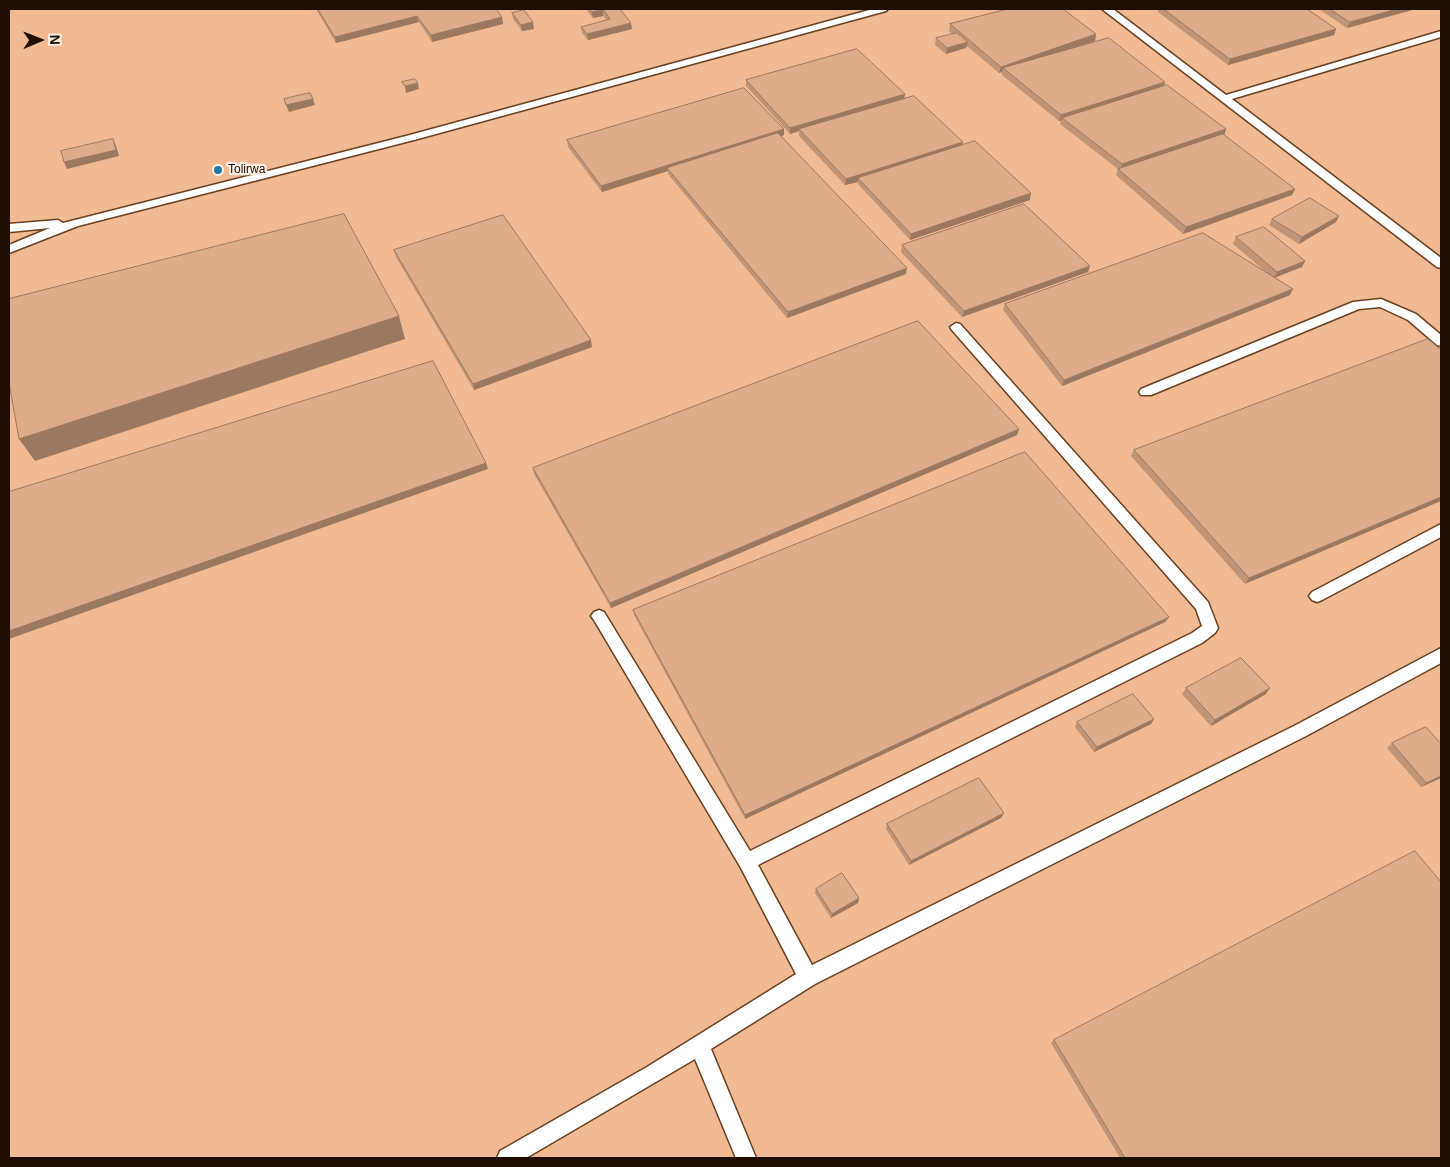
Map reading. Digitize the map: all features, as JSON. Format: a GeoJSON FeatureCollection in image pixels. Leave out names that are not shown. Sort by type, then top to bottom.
{"type":"FeatureCollection","features":[{"type":"Feature","properties":{"kind":"lane"},"geometry":{"type":"LineString","coordinates":[[9,249],[74,223],[410,138],[883,9]]}},
{"type":"Feature","properties":{"kind":"lane"},"geometry":{"type":"LineString","coordinates":[[1107,9],[1441,264]]}},
{"type":"Feature","properties":{"kind":"lane"},"geometry":{"type":"LineString","coordinates":[[1226,98],[1441,34]]}},
{"type":"Feature","properties":{"kind":"lane"},"geometry":{"type":"LineString","coordinates":[[9,228],[74,223]]}},
{"type":"Feature","properties":{"kind":"lane"},"geometry":{"type":"LineString","coordinates":[[1146,392],[1357,305],[1381,303],[1412,317],[1441,342]]}},
{"type":"Feature","properties":{"kind":"lane"},"geometry":{"type":"LineString","coordinates":[[747,862],[1197,638],[1210,628],[1203,606],[956,327]]}},
{"type":"Feature","properties":{"kind":"lane"},"geometry":{"type":"LineString","coordinates":[[1317,596],[1441,530]]}},
{"type":"Feature","properties":{"kind":"lane"},"geometry":{"type":"LineString","coordinates":[[599,616],[747,862],[808,976]]}},
{"type":"Feature","properties":{"kind":"lane"},"geometry":{"type":"LineString","coordinates":[[507,1158],[654,1074],[808,976],[1300,732],[1441,655]]}},
{"type":"Feature","properties":{"kind":"lane"},"geometry":{"type":"LineString","coordinates":[[699,1044],[746,1158]]}},
{"type":"Feature","properties":{"kind":"shaded area"},"geometry":{"type":"Polygon","coordinates":[[[9,9],[1441,9],[1441,1158],[9,1158],[9,9]]]}},
{"type":"Feature","properties":{"kind":"building"},"geometry":{"type":"Polygon","coordinates":[[[318,9],[496,9],[502,17],[431,35],[417,16],[335,37],[318,9]]]}},
{"type":"Feature","properties":{"kind":"building"},"geometry":{"type":"Polygon","coordinates":[[[590,9],[603,9],[592,12],[590,9]]]}},
{"type":"Feature","properties":{"kind":"building"},"geometry":{"type":"Polygon","coordinates":[[[603,9],[620,9],[631,23],[587,34],[581,27],[610,19],[603,9]]]}},
{"type":"Feature","properties":{"kind":"building"},"geometry":{"type":"Polygon","coordinates":[[[1008,9],[1063,9],[1096,34],[1001,67],[950,24],[1008,9]]]}},
{"type":"Feature","properties":{"kind":"building"},"geometry":{"type":"Polygon","coordinates":[[[1164,9],[1307,9],[1336,29],[1230,59],[1164,9]]]}},
{"type":"Feature","properties":{"kind":"building"},"geometry":{"type":"Polygon","coordinates":[[[1330,9],[1397,9],[1350,22],[1330,9]]]}},
{"type":"Feature","properties":{"kind":"building"},"geometry":{"type":"Polygon","coordinates":[[[524,10],[533,22],[521,25],[512,13],[524,10]]]}},
{"type":"Feature","properties":{"kind":"building"},"geometry":{"type":"Polygon","coordinates":[[[957,33],[968,42],[947,48],[936,38],[957,33]]]}},
{"type":"Feature","properties":{"kind":"building"},"geometry":{"type":"Polygon","coordinates":[[[1109,38],[1165,82],[1061,115],[1003,68],[1109,38]]]}},
{"type":"Feature","properties":{"kind":"building"},"geometry":{"type":"Polygon","coordinates":[[[857,49],[905,94],[790,128],[746,80],[857,49]]]}},
{"type":"Feature","properties":{"kind":"building"},"geometry":{"type":"Polygon","coordinates":[[[415,79],[418,83],[405,86],[402,82],[415,79]]]}},
{"type":"Feature","properties":{"kind":"building"},"geometry":{"type":"Polygon","coordinates":[[[1167,85],[1226,129],[1122,164],[1062,118],[1167,85]]]}},
{"type":"Feature","properties":{"kind":"building"},"geometry":{"type":"Polygon","coordinates":[[[744,88],[784,129],[601,186],[567,140],[744,88]]]}},
{"type":"Feature","properties":{"kind":"building"},"geometry":{"type":"Polygon","coordinates":[[[310,93],[313,99],[286,105],[284,99],[310,93]]]}},
{"type":"Feature","properties":{"kind":"building"},"geometry":{"type":"Polygon","coordinates":[[[914,96],[963,142],[846,179],[799,129],[914,96]]]}},
{"type":"Feature","properties":{"kind":"building"},"geometry":{"type":"Polygon","coordinates":[[[778,133],[907,268],[788,312],[667,168],[778,133]]]}},
{"type":"Feature","properties":{"kind":"building"},"geometry":{"type":"Polygon","coordinates":[[[1223,134],[1295,189],[1186,227],[1118,169],[1223,134]]]}},
{"type":"Feature","properties":{"kind":"building"},"geometry":{"type":"Polygon","coordinates":[[[113,139],[116,150],[64,162],[61,151],[113,139]]]}},
{"type":"Feature","properties":{"kind":"building"},"geometry":{"type":"Polygon","coordinates":[[[975,141],[1031,193],[911,234],[858,178],[975,141]]]}},
{"type":"Feature","properties":{"kind":"building"},"geometry":{"type":"Polygon","coordinates":[[[1310,198],[1339,216],[1302,237],[1272,219],[1310,198]]]}},
{"type":"Feature","properties":{"kind":"building"},"geometry":{"type":"Polygon","coordinates":[[[1024,204],[1090,266],[964,311],[902,245],[1024,204]]]}},
{"type":"Feature","properties":{"kind":"building"},"geometry":{"type":"Polygon","coordinates":[[[344,214],[399,316],[19,439],[9,383],[9,299],[344,214]]]}},
{"type":"Feature","properties":{"kind":"building"},"geometry":{"type":"Polygon","coordinates":[[[503,215],[591,340],[473,384],[394,250],[503,215]]]}},
{"type":"Feature","properties":{"kind":"building"},"geometry":{"type":"Polygon","coordinates":[[[1264,227],[1305,261],[1277,272],[1236,237],[1264,227]]]}},
{"type":"Feature","properties":{"kind":"building"},"geometry":{"type":"Polygon","coordinates":[[[1203,233],[1293,289],[1064,380],[1005,304],[1203,233]]]}},
{"type":"Feature","properties":{"kind":"building"},"geometry":{"type":"Polygon","coordinates":[[[918,321],[1019,429],[610,603],[533,468],[918,321]]]}},
{"type":"Feature","properties":{"kind":"building"},"geometry":{"type":"Polygon","coordinates":[[[1428,339],[1441,350],[1441,497],[1249,578],[1134,450],[1428,339]]]}},
{"type":"Feature","properties":{"kind":"building"},"geometry":{"type":"Polygon","coordinates":[[[433,361],[486,463],[9,631],[9,492],[433,361]]]}},
{"type":"Feature","properties":{"kind":"building"},"geometry":{"type":"Polygon","coordinates":[[[1025,452],[1169,617],[745,815],[633,610],[1025,452]]]}},
{"type":"Feature","properties":{"kind":"building"},"geometry":{"type":"Polygon","coordinates":[[[1241,658],[1270,688],[1215,720],[1186,688],[1241,658]]]}},
{"type":"Feature","properties":{"kind":"building"},"geometry":{"type":"Polygon","coordinates":[[[1133,694],[1154,719],[1097,747],[1077,722],[1133,694]]]}},
{"type":"Feature","properties":{"kind":"building"},"geometry":{"type":"Polygon","coordinates":[[[1426,727],[1441,744],[1441,776],[1426,783],[1392,743],[1426,727]]]}},
{"type":"Feature","properties":{"kind":"building"},"geometry":{"type":"Polygon","coordinates":[[[979,778],[1004,813],[911,861],[887,824],[979,778]]]}},
{"type":"Feature","properties":{"kind":"building"},"geometry":{"type":"Polygon","coordinates":[[[1415,851],[1441,882],[1441,1158],[1125,1158],[1054,1040],[1415,851]]]}},
{"type":"Feature","properties":{"kind":"building"},"geometry":{"type":"Polygon","coordinates":[[[842,873],[859,898],[832,914],[816,889],[842,873]]]}},
{"type":"Feature","properties":{"kind":"place","name":"Tolirwa"},"geometry":{"type":"Point","coordinates":[218,170]}}]}
